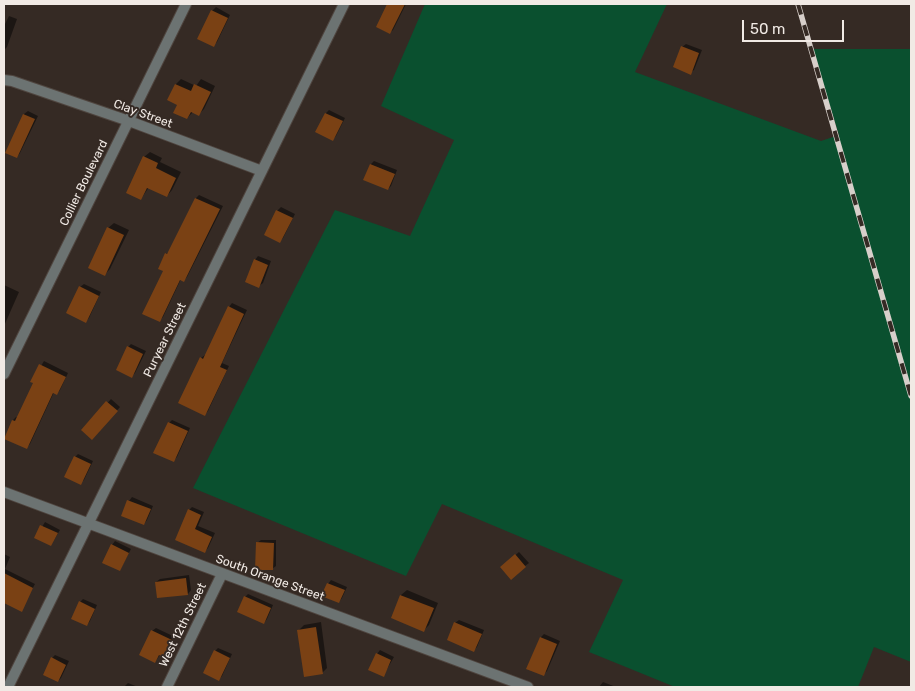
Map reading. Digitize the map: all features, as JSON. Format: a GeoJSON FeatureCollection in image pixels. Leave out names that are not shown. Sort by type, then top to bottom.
{"type":"FeatureCollection","features":[{"type":"Feature","properties":{"kind":"street","name":"Collier Boulevard"},"geometry":{"type":"LineString","coordinates":[[4,374],[186,4]]}},
{"type":"Feature","properties":{"kind":"street","name":"Puryear Street"},"geometry":{"type":"LineString","coordinates":[[8,687],[344,4]]}},
{"type":"Feature","properties":{"kind":"street","name":"Clay Street"},"geometry":{"type":"LineString","coordinates":[[4,80],[129,121],[262,171]]}},
{"type":"Feature","properties":{"kind":"street","name":"South Orange Street"},"geometry":{"type":"LineString","coordinates":[[4,492],[528,687]]}},
{"type":"Feature","properties":{"kind":"street","name":"West 12th Street"},"geometry":{"type":"LineString","coordinates":[[167,687],[222,574]]}},
{"type":"Feature","properties":{"kind":"green space"},"geometry":{"type":"Polygon","coordinates":[[[425,4],[667,4],[635,72],[821,141],[839,135],[812,49],[910,49],[911,662],[874,647],[858,687],[675,687],[589,652],[623,580],[442,504],[406,576],[193,488],[335,210],[410,236],[454,140],[381,106],[425,4]]]}},
{"type":"Feature","properties":{"kind":"building"},"geometry":{"type":"Polygon","coordinates":[[[387,4],[405,4],[390,34],[376,27],[387,4]]]}},
{"type":"Feature","properties":{"kind":"building"},"geometry":{"type":"Polygon","coordinates":[[[211,10],[228,18],[214,47],[197,39],[211,10]]]}},
{"type":"Feature","properties":{"kind":"building"},"geometry":{"type":"Polygon","coordinates":[[[681,46],[699,53],[691,75],[673,67],[681,46]]]}},
{"type":"Feature","properties":{"kind":"building"},"geometry":{"type":"Polygon","coordinates":[[[175,84],[191,91],[194,84],[211,92],[199,116],[191,112],[187,119],[173,113],[177,105],[167,100],[175,84]]]}},
{"type":"Feature","properties":{"kind":"building"},"geometry":{"type":"Polygon","coordinates":[[[325,113],[343,121],[333,141],[315,132],[325,113]]]}},
{"type":"Feature","properties":{"kind":"building"},"geometry":{"type":"Polygon","coordinates":[[[23,114],[35,119],[17,158],[5,153],[23,114]]]}},
{"type":"Feature","properties":{"kind":"building"},"geometry":{"type":"Polygon","coordinates":[[[143,156],[158,163],[156,168],[176,178],[167,197],[147,188],[141,200],[126,193],[143,156]]]}},
{"type":"Feature","properties":{"kind":"building"},"geometry":{"type":"Polygon","coordinates":[[[370,164],[395,174],[388,190],[363,180],[370,164]]]}},
{"type":"Feature","properties":{"kind":"building"},"geometry":{"type":"Polygon","coordinates":[[[195,198],[220,209],[184,282],[180,280],[160,322],[142,314],[163,271],[158,269],[165,253],[167,254],[195,198]]]}},
{"type":"Feature","properties":{"kind":"building"},"geometry":{"type":"Polygon","coordinates":[[[276,210],[293,218],[280,243],[264,235],[276,210]]]}},
{"type":"Feature","properties":{"kind":"building"},"geometry":{"type":"Polygon","coordinates":[[[107,227],[124,235],[105,276],[88,268],[107,227]]]}},
{"type":"Feature","properties":{"kind":"building"},"geometry":{"type":"Polygon","coordinates":[[[254,259],[268,265],[259,288],[245,282],[254,259]]]}},
{"type":"Feature","properties":{"kind":"building"},"geometry":{"type":"Polygon","coordinates":[[[79,286],[99,296],[86,323],[66,313],[79,286]]]}},
{"type":"Feature","properties":{"kind":"building"},"geometry":{"type":"Polygon","coordinates":[[[228,306],[244,314],[220,367],[227,370],[205,416],[178,403],[200,357],[203,359],[228,306]]]}},
{"type":"Feature","properties":{"kind":"building"},"geometry":{"type":"Polygon","coordinates":[[[127,346],[143,354],[132,378],[116,370],[127,346]]]}},
{"type":"Feature","properties":{"kind":"building"},"geometry":{"type":"Polygon","coordinates":[[[39,364],[66,377],[57,395],[53,393],[27,449],[4,439],[12,420],[15,421],[33,383],[30,382],[39,364]]]}},
{"type":"Feature","properties":{"kind":"building"},"geometry":{"type":"Polygon","coordinates":[[[106,401],[118,411],[92,440],[81,430],[106,401]]]}},
{"type":"Feature","properties":{"kind":"building"},"geometry":{"type":"Polygon","coordinates":[[[168,422],[188,431],[174,462],[153,453],[168,422]]]}},
{"type":"Feature","properties":{"kind":"building"},"geometry":{"type":"Polygon","coordinates":[[[74,456],[91,464],[81,485],[64,477],[74,456]]]}},
{"type":"Feature","properties":{"kind":"building"},"geometry":{"type":"Polygon","coordinates":[[[127,500],[151,509],[144,525],[121,516],[127,500]]]}},
{"type":"Feature","properties":{"kind":"building"},"geometry":{"type":"Polygon","coordinates":[[[188,509],[201,515],[195,529],[212,537],[205,553],[175,540],[188,509]]]}},
{"type":"Feature","properties":{"kind":"building"},"geometry":{"type":"Polygon","coordinates":[[[40,525],[58,533],[51,546],[34,538],[40,525]]]}},
{"type":"Feature","properties":{"kind":"building"},"geometry":{"type":"Polygon","coordinates":[[[256,542],[274,543],[273,570],[255,570],[256,542]]]}},
{"type":"Feature","properties":{"kind":"building"},"geometry":{"type":"Polygon","coordinates":[[[111,544],[129,553],[120,571],[102,563],[111,544]]]}},
{"type":"Feature","properties":{"kind":"building"},"geometry":{"type":"Polygon","coordinates":[[[515,554],[526,567],[511,580],[500,567],[515,554]]]}},
{"type":"Feature","properties":{"kind":"building"},"geometry":{"type":"Polygon","coordinates":[[[4,573],[33,588],[22,612],[4,603],[4,573]]]}},
{"type":"Feature","properties":{"kind":"building"},"geometry":{"type":"Polygon","coordinates":[[[186,578],[188,595],[157,598],[155,582],[186,578]]]}},
{"type":"Feature","properties":{"kind":"building"},"geometry":{"type":"Polygon","coordinates":[[[327,583],[345,590],[339,603],[321,596],[327,583]]]}},
{"type":"Feature","properties":{"kind":"building"},"geometry":{"type":"Polygon","coordinates":[[[400,595],[434,608],[424,632],[391,618],[400,595]]]}},
{"type":"Feature","properties":{"kind":"building"},"geometry":{"type":"Polygon","coordinates":[[[244,596],[271,608],[264,624],[237,612],[244,596]]]}},
{"type":"Feature","properties":{"kind":"building"},"geometry":{"type":"Polygon","coordinates":[[[79,601],[95,609],[87,626],[71,619],[79,601]]]}},
{"type":"Feature","properties":{"kind":"building"},"geometry":{"type":"Polygon","coordinates":[[[454,622],[482,634],[474,652],[447,640],[454,622]]]}},
{"type":"Feature","properties":{"kind":"building"},"geometry":{"type":"Polygon","coordinates":[[[316,627],[323,674],[304,677],[297,630],[316,627]]]}},
{"type":"Feature","properties":{"kind":"building"},"geometry":{"type":"Polygon","coordinates":[[[151,630],[172,640],[164,658],[159,655],[155,663],[139,655],[151,630]]]}},
{"type":"Feature","properties":{"kind":"building"},"geometry":{"type":"Polygon","coordinates":[[[540,637],[557,644],[544,676],[526,669],[540,637]]]}},
{"type":"Feature","properties":{"kind":"building"},"geometry":{"type":"Polygon","coordinates":[[[214,650],[230,658],[219,681],[203,673],[214,650]]]}},
{"type":"Feature","properties":{"kind":"building"},"geometry":{"type":"Polygon","coordinates":[[[376,653],[391,660],[384,677],[368,670],[376,653]]]}},
{"type":"Feature","properties":{"kind":"building"},"geometry":{"type":"Polygon","coordinates":[[[51,657],[66,665],[58,682],[43,675],[51,657]]]}},
{"type":"Feature","properties":{"kind":"railway"},"geometry":{"type":"LineString","coordinates":[[798,4],[911,396]]}}]}
